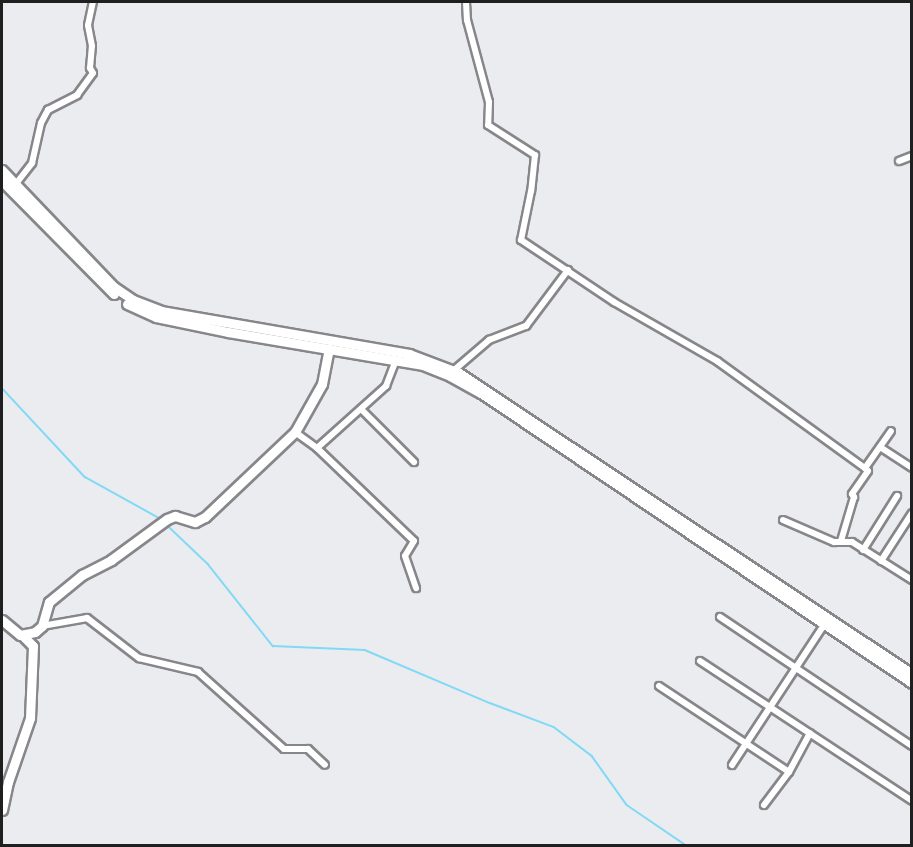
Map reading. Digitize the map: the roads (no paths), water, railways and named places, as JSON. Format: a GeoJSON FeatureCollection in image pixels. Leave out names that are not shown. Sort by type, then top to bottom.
{"type":"FeatureCollection","features":[{"type":"Feature","properties":{"kind":"main road"},"geometry":{"type":"LineString","coordinates":[[2,170],[12,186],[104,286],[129,304],[156,317],[228,332],[396,360],[441,372],[481,393],[912,683]]}},
{"type":"Feature","properties":{"kind":"main road"},"geometry":{"type":"LineString","coordinates":[[2,181],[12,186],[114,287],[133,300],[160,311],[409,354],[453,370],[491,392],[912,674]]}},
{"type":"Feature","properties":{"kind":"main road"},"geometry":{"type":"LineString","coordinates":[[23,636],[35,632],[42,626],[49,602],[82,575],[111,560],[175,516],[195,522],[205,517],[296,432],[322,384],[329,349]]}},
{"type":"Feature","properties":{"kind":"main road"},"geometry":{"type":"LineString","coordinates":[[2,620],[32,642],[33,646],[30,718],[8,782],[2,810]]}},
{"type":"Feature","properties":{"kind":"street"},"geometry":{"type":"LineString","coordinates":[[12,186],[32,163],[41,123],[48,110],[76,95],[93,73],[90,68],[92,46],[88,25],[93,2]]}},
{"type":"Feature","properties":{"kind":"street"},"geometry":{"type":"LineString","coordinates":[[466,2],[467,20],[489,102],[488,125],[535,155],[531,191],[521,240],[614,302],[717,361],[865,468],[868,471],[852,494],[854,497],[841,542]]}},
{"type":"Feature","properties":{"kind":"street"},"geometry":{"type":"LineString","coordinates":[[899,161],[912,156]]}},
{"type":"Feature","properties":{"kind":"street"},"geometry":{"type":"LineString","coordinates":[[453,370],[489,340],[526,326],[567,270]]}},
{"type":"Feature","properties":{"kind":"street"},"geometry":{"type":"LineString","coordinates":[[316,448],[386,386],[396,360]]}},
{"type":"Feature","properties":{"kind":"street"},"geometry":{"type":"LineString","coordinates":[[361,409],[414,462]]}},
{"type":"Feature","properties":{"kind":"street"},"geometry":{"type":"LineString","coordinates":[[865,468],[891,431]]}},
{"type":"Feature","properties":{"kind":"street"},"geometry":{"type":"LineString","coordinates":[[296,432],[316,448],[414,541],[405,556],[416,588]]}},
{"type":"Feature","properties":{"kind":"street"},"geometry":{"type":"LineString","coordinates":[[880,447],[912,468]]}},
{"type":"Feature","properties":{"kind":"street"},"geometry":{"type":"LineString","coordinates":[[863,550],[897,496]]}},
{"type":"Feature","properties":{"kind":"street"},"geometry":{"type":"LineString","coordinates":[[881,561],[912,513]]}},
{"type":"Feature","properties":{"kind":"street"},"geometry":{"type":"LineString","coordinates":[[783,520],[834,542],[852,542],[912,580]]}},
{"type":"Feature","properties":{"kind":"street"},"geometry":{"type":"LineString","coordinates":[[720,617],[912,746]]}},
{"type":"Feature","properties":{"kind":"street"},"geometry":{"type":"LineString","coordinates":[[42,626],[87,618],[139,658],[198,672],[284,748],[308,749],[325,765]]}},
{"type":"Feature","properties":{"kind":"street"},"geometry":{"type":"LineString","coordinates":[[732,765],[824,625]]}},
{"type":"Feature","properties":{"kind":"street"},"geometry":{"type":"LineString","coordinates":[[700,661],[912,801]]}},
{"type":"Feature","properties":{"kind":"street"},"geometry":{"type":"LineString","coordinates":[[659,686],[789,772]]}},
{"type":"Feature","properties":{"kind":"street"},"geometry":{"type":"LineString","coordinates":[[764,805],[789,772],[810,733]]}},
{"type":"Feature","properties":{"kind":"waterway"},"geometry":{"type":"LineString","coordinates":[[2,388],[85,477],[161,519]]}},
{"type":"Feature","properties":{"kind":"waterway"},"geometry":{"type":"LineString","coordinates":[[166,524],[208,564],[273,646],[365,650],[490,703],[554,727],[592,756],[627,805],[687,846]]}}]}
